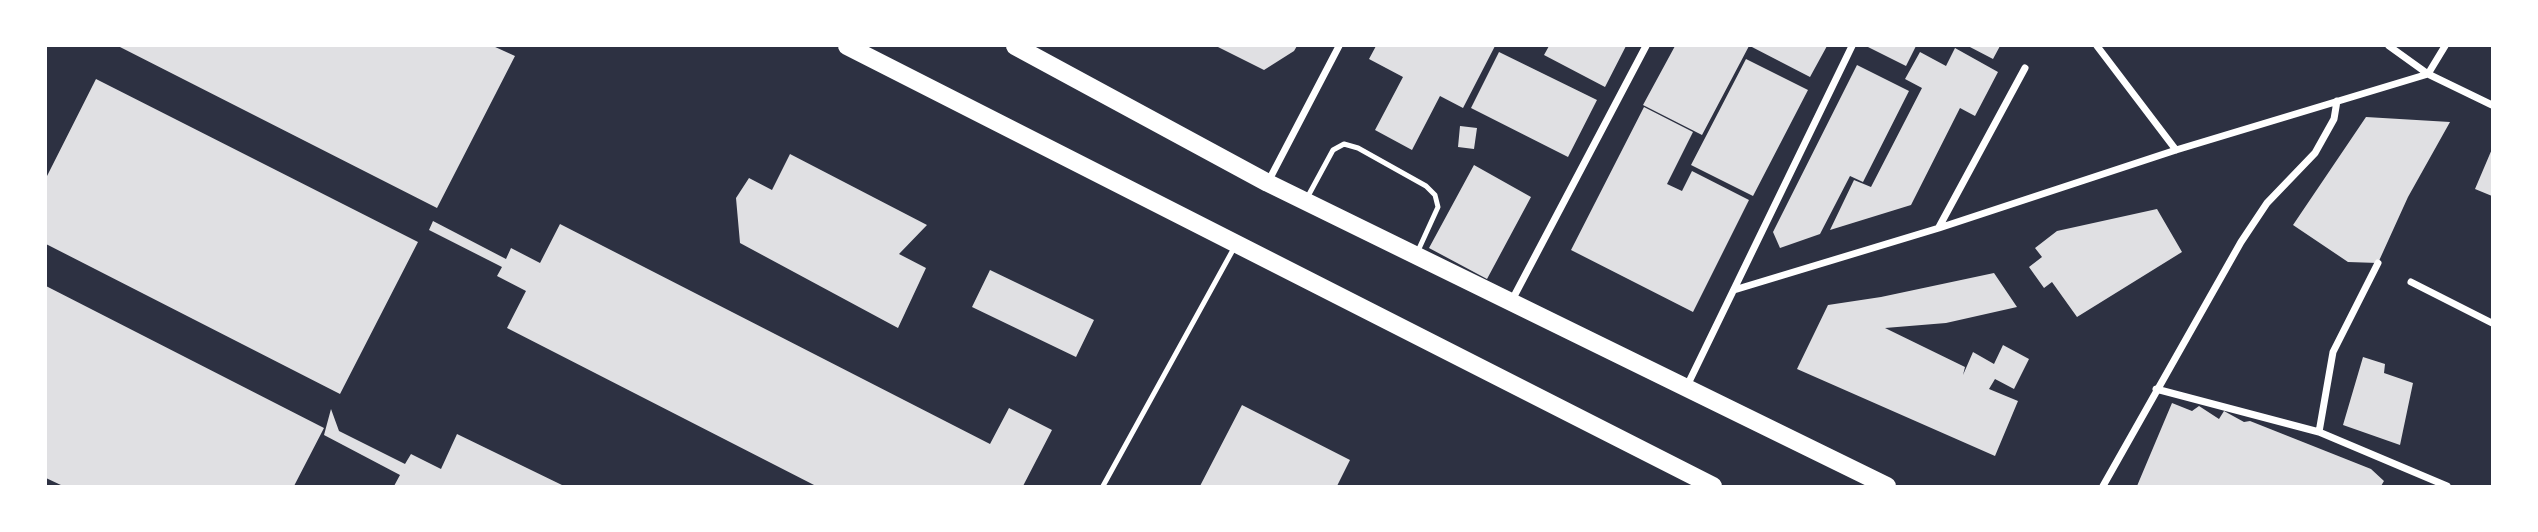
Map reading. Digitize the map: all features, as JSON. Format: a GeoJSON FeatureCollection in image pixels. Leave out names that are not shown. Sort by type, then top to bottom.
{"type":"FeatureCollection","features":[{"type":"Feature","properties":{"kind":"main road"},"geometry":{"type":"LineString","coordinates":[[848,46],[1713,486]]}},
{"type":"Feature","properties":{"kind":"main road"},"geometry":{"type":"LineString","coordinates":[[1015,46],[1268,183],[1887,486]]}},
{"type":"Feature","properties":{"kind":"street"},"geometry":{"type":"LineString","coordinates":[[1268,183],[1339,46]]}},
{"type":"Feature","properties":{"kind":"street"},"geometry":{"type":"LineString","coordinates":[[1511,302],[1646,46]]}},
{"type":"Feature","properties":{"kind":"street"},"geometry":{"type":"LineString","coordinates":[[1686,388],[1852,46]]}},
{"type":"Feature","properties":{"kind":"street"},"geometry":{"type":"LineString","coordinates":[[2097,46],[2176,150]]}},
{"type":"Feature","properties":{"kind":"street"},"geometry":{"type":"LineString","coordinates":[[2389,46],[2428,74],[2493,105]]}},
{"type":"Feature","properties":{"kind":"street"},"geometry":{"type":"LineString","coordinates":[[1734,290],[1938,228],[2176,150],[2428,74],[2445,46]]}},
{"type":"Feature","properties":{"kind":"street"},"geometry":{"type":"LineString","coordinates":[[1938,228],[2025,68]]}},
{"type":"Feature","properties":{"kind":"street"},"geometry":{"type":"LineString","coordinates":[[2103,486],[2241,242],[2267,204],[2315,153],[2334,119],[2337,101]]}},
{"type":"Feature","properties":{"kind":"street"},"geometry":{"type":"LineString","coordinates":[[2319,432],[2333,352],[2378,263]]}},
{"type":"Feature","properties":{"kind":"street"},"geometry":{"type":"LineString","coordinates":[[2411,282],[2493,323]]}},
{"type":"Feature","properties":{"kind":"street"},"geometry":{"type":"LineString","coordinates":[[2156,389],[2319,432],[2447,486]]}},
{"type":"Feature","properties":{"kind":"lane"},"geometry":{"type":"LineString","coordinates":[[1305,201],[1333,150],[1344,144],[1358,148],[1426,187],[1435,195],[1438,207],[1416,256]]}},
{"type":"Feature","properties":{"kind":"lane"},"geometry":{"type":"LineString","coordinates":[[1103,486],[1236,245]]}},
{"type":"Feature","properties":{"kind":"building"},"geometry":{"type":"Polygon","coordinates":[[[118,46],[493,46],[515,56],[437,208],[118,46]]]}},
{"type":"Feature","properties":{"kind":"building"},"geometry":{"type":"Polygon","coordinates":[[[1216,46],[1297,46],[1294,51],[1264,70],[1216,46]]]}},
{"type":"Feature","properties":{"kind":"building"},"geometry":{"type":"Polygon","coordinates":[[[1376,46],[1495,46],[1463,108],[1440,96],[1412,150],[1375,130],[1403,77],[1369,59],[1376,46]]]}},
{"type":"Feature","properties":{"kind":"building"},"geometry":{"type":"Polygon","coordinates":[[[1549,46],[1626,46],[1605,87],[1544,55],[1549,46]]]}},
{"type":"Feature","properties":{"kind":"building"},"geometry":{"type":"Polygon","coordinates":[[[1675,46],[1749,46],[1702,135],[1643,105],[1675,46]]]}},
{"type":"Feature","properties":{"kind":"building"},"geometry":{"type":"Polygon","coordinates":[[[1750,46],[1827,46],[1810,77],[1750,46]]]}},
{"type":"Feature","properties":{"kind":"building"},"geometry":{"type":"Polygon","coordinates":[[[1869,46],[1916,46],[1906,66],[1869,46]]]}},
{"type":"Feature","properties":{"kind":"building"},"geometry":{"type":"Polygon","coordinates":[[[1968,46],[2000,46],[1993,59],[1968,46]]]}},
{"type":"Feature","properties":{"kind":"building"},"geometry":{"type":"Polygon","coordinates":[[[1955,48],[1998,72],[1975,116],[1960,108],[1911,205],[1830,230],[1854,180],[1871,187],[1922,88],[1905,79],[1920,52],[1946,66],[1955,48]]]}},
{"type":"Feature","properties":{"kind":"building"},"geometry":{"type":"Polygon","coordinates":[[[1499,52],[1597,100],[1568,157],[1471,108],[1499,52]]]}},
{"type":"Feature","properties":{"kind":"building"},"geometry":{"type":"Polygon","coordinates":[[[1746,59],[1808,90],[1753,196],[1691,165],[1746,59]]]}},
{"type":"Feature","properties":{"kind":"building"},"geometry":{"type":"Polygon","coordinates":[[[1857,65],[1909,91],[1863,182],[1850,176],[1820,234],[1780,248],[1773,232],[1857,65]]]}},
{"type":"Feature","properties":{"kind":"building"},"geometry":{"type":"Polygon","coordinates":[[[96,79],[418,242],[340,394],[46,244],[46,178],[96,79]]]}},
{"type":"Feature","properties":{"kind":"building"},"geometry":{"type":"Polygon","coordinates":[[[1644,107],[1693,132],[1667,184],[1682,191],[1692,171],[1749,200],[1693,312],[1571,250],[1644,107]]]}},
{"type":"Feature","properties":{"kind":"building"},"geometry":{"type":"Polygon","coordinates":[[[2366,117],[2450,122],[2408,197],[2378,263],[2348,262],[2293,225],[2366,117]]]}},
{"type":"Feature","properties":{"kind":"building"},"geometry":{"type":"Polygon","coordinates":[[[1460,126],[1477,128],[1474,149],[1458,147],[1460,126]]]}},
{"type":"Feature","properties":{"kind":"building"},"geometry":{"type":"Polygon","coordinates":[[[2492,149],[2492,196],[2475,189],[2492,149]]]}},
{"type":"Feature","properties":{"kind":"building"},"geometry":{"type":"Polygon","coordinates":[[[790,154],[927,225],[899,254],[926,268],[898,328],[740,243],[736,198],[749,178],[772,190],[790,154]]]}},
{"type":"Feature","properties":{"kind":"building"},"geometry":{"type":"Polygon","coordinates":[[[1474,165],[1531,197],[1487,279],[1429,248],[1474,165]]]}},
{"type":"Feature","properties":{"kind":"building"},"geometry":{"type":"Polygon","coordinates":[[[2157,209],[2182,252],[2077,317],[2052,282],[2044,288],[2029,267],[2042,257],[2035,248],[2057,231],[2157,209]]]}},
{"type":"Feature","properties":{"kind":"building"},"geometry":{"type":"Polygon","coordinates":[[[433,221],[506,259],[511,248],[540,263],[560,224],[990,444],[1009,408],[1052,430],[1023,486],[816,486],[507,328],[526,291],[497,276],[502,267],[429,230],[433,221]]]}},
{"type":"Feature","properties":{"kind":"building"},"geometry":{"type":"Polygon","coordinates":[[[990,270],[1094,320],[1076,357],[972,307],[990,270]]]}},
{"type":"Feature","properties":{"kind":"building"},"geometry":{"type":"Polygon","coordinates":[[[1994,273],[2017,307],[1946,323],[1885,328],[1965,367],[1963,375],[1973,352],[1994,364],[2003,345],[2029,359],[2014,389],[1995,379],[1989,389],[2018,401],[1995,456],[1797,369],[1828,305],[1881,297],[1994,273]]]}},
{"type":"Feature","properties":{"kind":"building"},"geometry":{"type":"Polygon","coordinates":[[[46,286],[324,428],[294,486],[63,486],[46,478],[46,286]]]}},
{"type":"Feature","properties":{"kind":"building"},"geometry":{"type":"Polygon","coordinates":[[[2363,357],[2385,364],[2384,373],[2413,383],[2400,445],[2343,425],[2363,357]]]}},
{"type":"Feature","properties":{"kind":"building"},"geometry":{"type":"Polygon","coordinates":[[[2172,403],[2192,411],[2199,406],[2219,419],[2224,411],[2244,422],[2250,421],[2371,469],[2384,481],[2381,486],[2137,486],[2172,403]]]}},
{"type":"Feature","properties":{"kind":"building"},"geometry":{"type":"Polygon","coordinates":[[[1242,405],[1350,460],[1337,486],[1200,486],[1242,405]]]}},
{"type":"Feature","properties":{"kind":"building"},"geometry":{"type":"Polygon","coordinates":[[[331,409],[339,431],[405,464],[411,454],[441,469],[457,434],[564,486],[394,486],[400,475],[324,435],[331,409]]]}}]}
